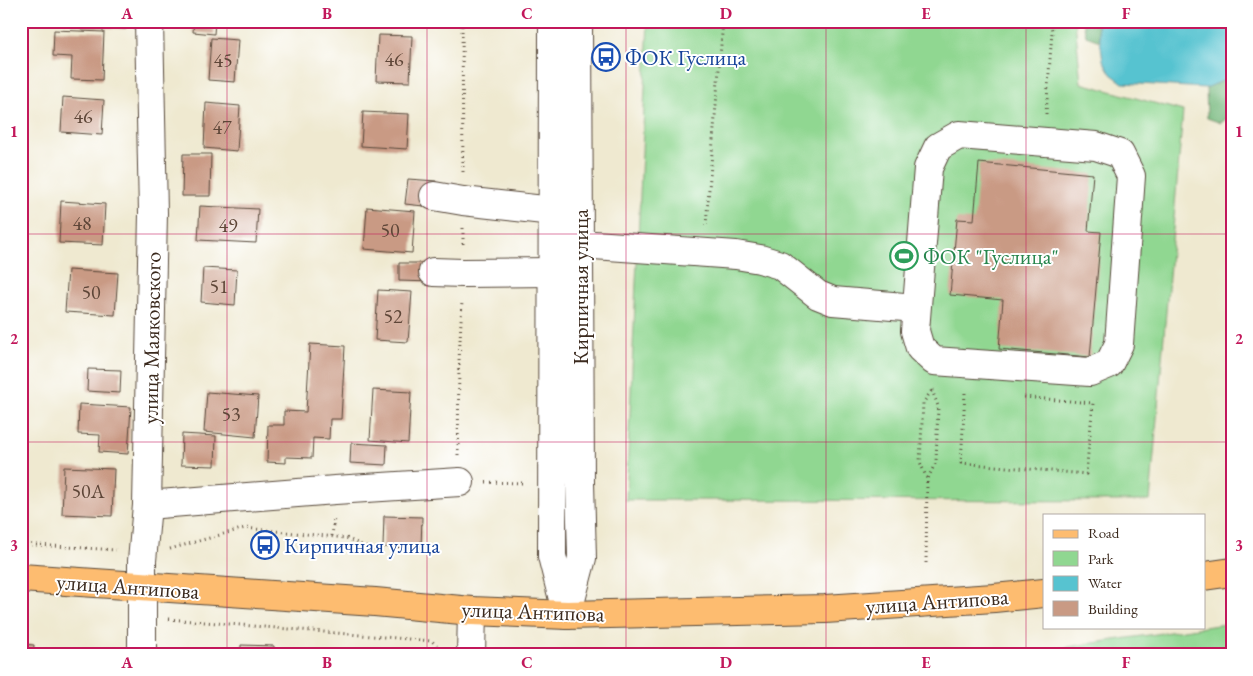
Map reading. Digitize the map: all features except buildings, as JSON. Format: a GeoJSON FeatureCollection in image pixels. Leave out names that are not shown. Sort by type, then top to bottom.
{"type":"FeatureCollection","features":[{"type":"Feature","properties":{"kind":"main road"},"geometry":{"type":"LineString","coordinates":[[1206,576],[1232,572]]}},
{"type":"Feature","properties":{"kind":"main road","name":"улица Антипова"},"geometry":{"type":"LineString","coordinates":[[21,578],[375,602],[472,611],[567,615],[825,609],[1043,593]]}},
{"type":"Feature","properties":{"kind":"street","name":"улица Маяковского"},"geometry":{"type":"LineString","coordinates":[[142,655],[143,550],[147,505],[153,213],[150,21]]}},
{"type":"Feature","properties":{"kind":"street","name":"Кирпичная улица"},"geometry":{"type":"LineString","coordinates":[[553,21],[552,556],[567,615]]}},
{"type":"Feature","properties":{"kind":"street","name":"Кирпичная улица"},"geometry":{"type":"LineString","coordinates":[[567,615],[582,558],[578,21]]}},
{"type":"Feature","properties":{"kind":"street"},"geometry":{"type":"LineString","coordinates":[[959,135],[1096,146],[1120,154],[1131,176],[1118,344],[1109,364],[1090,372],[934,361],[920,348],[915,331],[916,308],[928,168],[938,147],[959,135]]}},
{"type":"Feature","properties":{"kind":"street"},"geometry":{"type":"LineString","coordinates":[[434,196],[463,202],[553,212]]}},
{"type":"Feature","properties":{"kind":"street"},"geometry":{"type":"LineString","coordinates":[[580,244],[760,259],[780,266],[818,295],[833,301],[916,308]]}},
{"type":"Feature","properties":{"kind":"street"},"geometry":{"type":"LineString","coordinates":[[433,272],[553,272]]}},
{"type":"Feature","properties":{"kind":"street"},"geometry":{"type":"LineString","coordinates":[[147,505],[460,482]]}},
{"type":"Feature","properties":{"kind":"street"},"geometry":{"type":"LineString","coordinates":[[471,655],[472,611]]}},
{"type":"Feature","properties":{"kind":"path"},"geometry":{"type":"LineString","coordinates":[[704,253],[723,21]]}},
{"type":"Feature","properties":{"kind":"path"},"geometry":{"type":"LineString","coordinates":[[1044,142],[1052,32],[1051,22],[1049,21]]}},
{"type":"Feature","properties":{"kind":"path"},"geometry":{"type":"LineString","coordinates":[[927,479],[936,462],[938,406],[932,390],[934,361]]}},
{"type":"Feature","properties":{"kind":"path"},"geometry":{"type":"LineString","coordinates":[[932,390],[940,391]]}},
{"type":"Feature","properties":{"kind":"path"},"geometry":{"type":"LineString","coordinates":[[926,562],[927,479],[920,462],[924,403],[932,390]]}},
{"type":"Feature","properties":{"kind":"path"},"geometry":{"type":"LineString","coordinates":[[957,392],[965,393],[961,463],[1086,474],[1092,403],[1014,397]]}},
{"type":"Feature","properties":{"kind":"path"},"geometry":{"type":"LineString","coordinates":[[21,544],[166,550],[245,528],[346,538],[378,552]]}},
{"type":"Feature","properties":{"kind":"path"},"geometry":{"type":"LineString","coordinates":[[142,616],[432,641],[444,655]]}},
{"type":"Feature","properties":{"kind":"path"},"geometry":{"type":"LineString","coordinates":[[538,655],[548,653],[663,651],[676,655]]}},
{"type":"Feature","properties":{"kind":"green space","name":"ФОК \"Гуслица\""},"geometry":{"type":"Polygon","coordinates":[[[648,21],[1075,21],[1081,83],[1183,111],[1150,501],[626,500],[648,21]]]}},
{"type":"Feature","properties":{"kind":"green space"},"geometry":{"type":"Polygon","coordinates":[[[1083,21],[1097,21],[1100,41],[1086,36],[1083,21]]]}},
{"type":"Feature","properties":{"kind":"green space"},"geometry":{"type":"Polygon","coordinates":[[[1232,77],[1232,114],[1221,123],[1207,118],[1206,88],[1232,77]]]}},
{"type":"Feature","properties":{"kind":"green space"},"geometry":{"type":"Polygon","coordinates":[[[1232,623],[1232,655],[1023,655],[1080,645],[1206,628],[1232,623]]]}},
{"type":"Feature","properties":{"kind":"water"},"geometry":{"type":"Polygon","coordinates":[[[1097,21],[1232,21],[1232,77],[1206,88],[1123,83],[1111,74],[1103,60],[1097,21]]]}},
{"type":"Feature","properties":{"kind":"place","name":"ФОК Гуслица"},"geometry":{"type":"Point","coordinates":[606,57]}},
{"type":"Feature","properties":{"kind":"place","name":"ФОК \"Гуслица\""},"geometry":{"type":"Point","coordinates":[904,256]}},
{"type":"Feature","properties":{"kind":"place","name":"Кирпичная улица"},"geometry":{"type":"Point","coordinates":[265,545]}}]}
